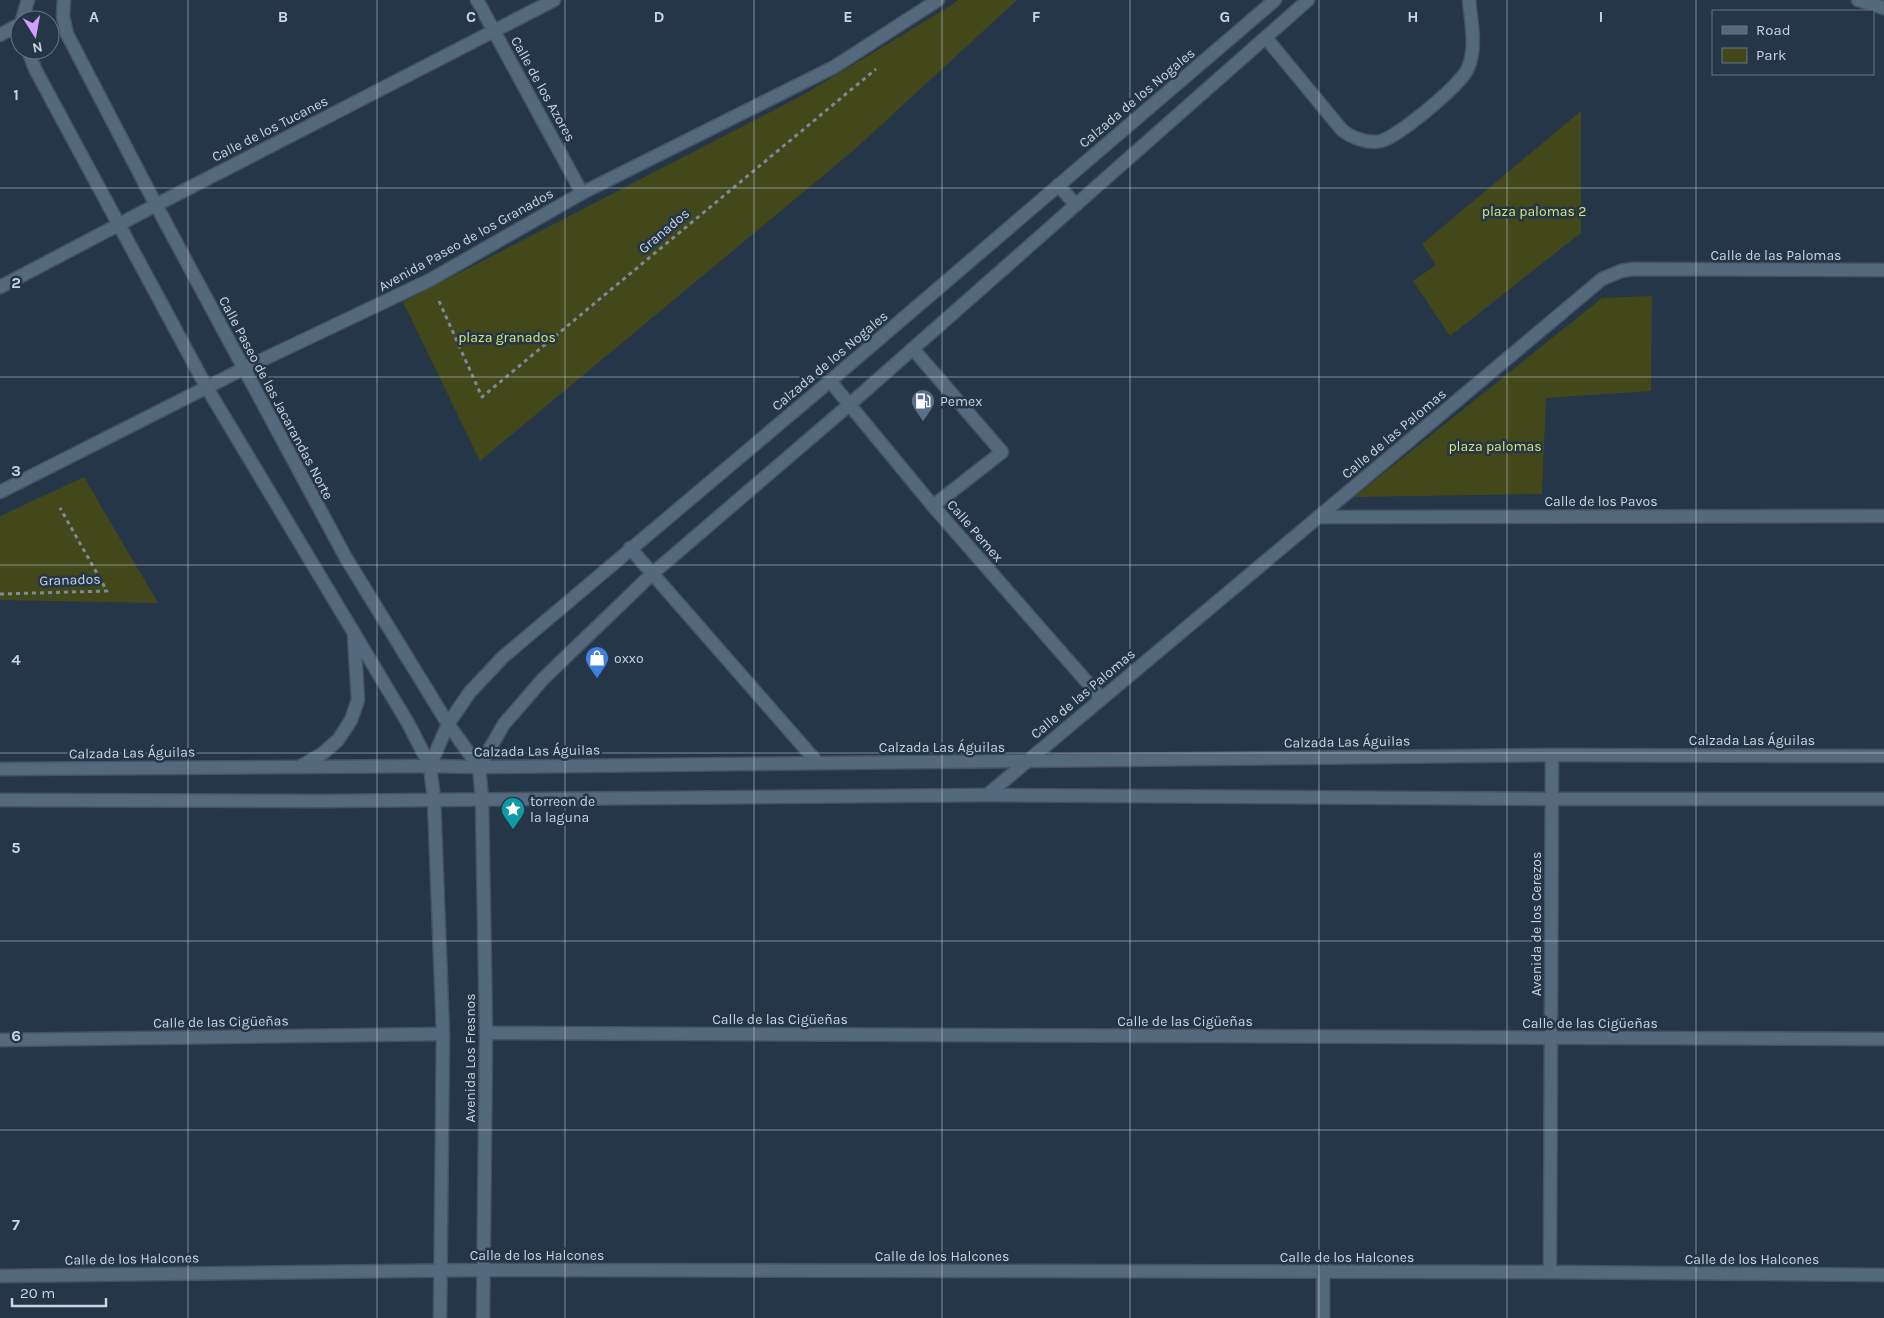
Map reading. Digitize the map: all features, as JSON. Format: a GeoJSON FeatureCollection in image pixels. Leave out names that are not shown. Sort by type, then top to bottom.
{"type":"FeatureCollection","features":[{"type":"Feature","properties":{"kind":"street","name":"Calle Paseo de las Jacarandas Norte"},"geometry":{"type":"LineString","coordinates":[[64,0],[63,16],[67,34],[243,369],[346,558],[448,724],[479,767]]}},
{"type":"Feature","properties":{"kind":"street","name":"Calle de los Azores"},"geometry":{"type":"LineString","coordinates":[[477,0],[582,193]]}},
{"type":"Feature","properties":{"kind":"street","name":"Calle de los Tucanes"},"geometry":{"type":"LineString","coordinates":[[0,287],[554,0]]}},
{"type":"Feature","properties":{"kind":"street","name":"Avenida Paseo de los Granados"},"geometry":{"type":"LineString","coordinates":[[0,492],[243,369],[430,280],[582,193],[834,67],[938,0]]}},
{"type":"Feature","properties":{"kind":"street","name":"Calzada de los Nogales"},"geometry":{"type":"LineString","coordinates":[[430,766],[448,724],[470,692],[503,657],[830,381],[1275,0]]}},
{"type":"Feature","properties":{"kind":"street"},"geometry":{"type":"LineString","coordinates":[[482,799],[479,767],[504,724],[543,679],[652,574],[913,349],[1308,0]]}},
{"type":"Feature","properties":{"kind":"street"},"geometry":{"type":"LineString","coordinates":[[1266,38],[1342,130],[1351,138],[1365,141],[1381,141],[1429,108],[1462,78],[1472,59],[1473,44],[1469,0]]}},
{"type":"Feature","properties":{"kind":"street"},"geometry":{"type":"LineString","coordinates":[[1858,0],[1884,8]]}},
{"type":"Feature","properties":{"kind":"street"},"geometry":{"type":"LineString","coordinates":[[32,60],[207,388],[408,723],[430,766],[434,799]]}},
{"type":"Feature","properties":{"kind":"street"},"geometry":{"type":"LineString","coordinates":[[1058,185],[1076,205]]}},
{"type":"Feature","properties":{"kind":"street","name":"Calle de las Palomas"},"geometry":{"type":"LineString","coordinates":[[987,794],[1602,279],[1621,271],[1633,269],[1884,270]]}},
{"type":"Feature","properties":{"kind":"street"},"geometry":{"type":"LineString","coordinates":[[913,349],[1002,452],[933,506]]}},
{"type":"Feature","properties":{"kind":"street","name":"Calle Pemex"},"geometry":{"type":"LineString","coordinates":[[830,381],[933,506],[1101,698]]}},
{"type":"Feature","properties":{"kind":"street","name":"Calle de los Pavos"},"geometry":{"type":"LineString","coordinates":[[1318,517],[1884,516]]}},
{"type":"Feature","properties":{"kind":"street"},"geometry":{"type":"LineString","coordinates":[[630,548],[817,762]]}},
{"type":"Feature","properties":{"kind":"street"},"geometry":{"type":"LineString","coordinates":[[300,766],[322,754],[351,720],[358,700],[354,633]]}},
{"type":"Feature","properties":{"kind":"street","name":"Calzada Las Águilas"},"geometry":{"type":"LineString","coordinates":[[0,770],[300,766],[479,767],[817,762],[1027,762],[1552,755],[1884,756]]}},
{"type":"Feature","properties":{"kind":"street","name":"Avenida de los Cerezos"},"geometry":{"type":"LineString","coordinates":[[1550,1272],[1552,755]]}},
{"type":"Feature","properties":{"kind":"street"},"geometry":{"type":"LineString","coordinates":[[0,800],[482,799],[987,794],[1552,799],[1884,799]]}},
{"type":"Feature","properties":{"kind":"street","name":"Avenida Los Fresnos"},"geometry":{"type":"LineString","coordinates":[[434,799],[443,1034],[440,1318]]}},
{"type":"Feature","properties":{"kind":"street","name":"Avenida Los Fresnos"},"geometry":{"type":"LineString","coordinates":[[482,799],[486,1033],[482,1270],[483,1318]]}},
{"type":"Feature","properties":{"kind":"street","name":"Calle de las Cigüeñas"},"geometry":{"type":"LineString","coordinates":[[486,1033],[1884,1039]]}},
{"type":"Feature","properties":{"kind":"street","name":"Calle de las Cigüeñas"},"geometry":{"type":"LineString","coordinates":[[0,1040],[443,1034]]}},
{"type":"Feature","properties":{"kind":"street","name":"Calle de los Halcones"},"geometry":{"type":"LineString","coordinates":[[0,1276],[441,1270],[1550,1272],[1884,1275]]}},
{"type":"Feature","properties":{"kind":"street"},"geometry":{"type":"LineString","coordinates":[[1323,1272],[1323,1318]]}},
{"type":"Feature","properties":{"kind":"path","name":"Granados"},"geometry":{"type":"LineString","coordinates":[[430,280],[482,397],[884,63]]}},
{"type":"Feature","properties":{"kind":"path","name":"Granados"},"geometry":{"type":"LineString","coordinates":[[0,594],[107,591],[60,508]]}},
{"type":"Feature","properties":{"kind":"green space","name":"plaza granados"},"geometry":{"type":"Polygon","coordinates":[[[958,0],[1017,0],[854,150],[480,461],[403,302],[803,95],[958,0]]]}},
{"type":"Feature","properties":{"kind":"green space","name":"plaza palomas 2"},"geometry":{"type":"Polygon","coordinates":[[[1581,111],[1581,233],[1450,336],[1413,281],[1436,265],[1422,244],[1581,111]]]}},
{"type":"Feature","properties":{"kind":"green space","name":"plaza palomas"},"geometry":{"type":"Polygon","coordinates":[[[1652,296],[1651,391],[1546,398],[1542,494],[1354,497],[1602,298],[1652,296]]]}},
{"type":"Feature","properties":{"kind":"green space"},"geometry":{"type":"Polygon","coordinates":[[[84,477],[158,603],[0,600],[0,516],[84,477]]]}},
{"type":"Feature","properties":{"kind":"place","name":"Pemex"},"geometry":{"type":"Point","coordinates":[923,422]}},
{"type":"Feature","properties":{"kind":"place","name":"oxxo"},"geometry":{"type":"Point","coordinates":[597,679]}},
{"type":"Feature","properties":{"kind":"place","name":"torreon de la laguna"},"geometry":{"type":"Point","coordinates":[513,830]}}]}
